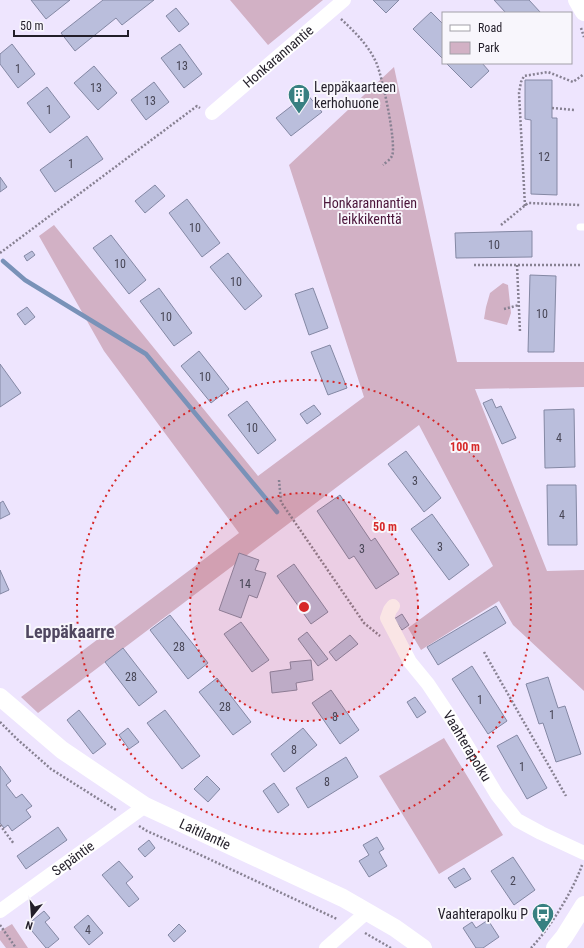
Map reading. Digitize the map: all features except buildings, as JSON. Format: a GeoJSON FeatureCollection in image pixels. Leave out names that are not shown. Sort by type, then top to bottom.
{"type":"FeatureCollection","features":[{"type":"Feature","properties":{"kind":"street","name":"Honkarannantie"},"geometry":{"type":"LineString","coordinates":[[212,113],[344,0]]}},
{"type":"Feature","properties":{"kind":"street"},"geometry":{"type":"LineString","coordinates":[[577,0],[584,12]]}},
{"type":"Feature","properties":{"kind":"street","name":"Vaahterapolku"},"geometry":{"type":"LineString","coordinates":[[393,606],[390,610],[388,618],[396,637],[410,662],[428,684],[450,717],[497,795],[517,820],[584,853]]}},
{"type":"Feature","properties":{"kind":"street","name":"Laitilantie"},"geometry":{"type":"LineString","coordinates":[[0,697],[62,750],[145,806],[368,911],[423,948]]}},
{"type":"Feature","properties":{"kind":"street","name":"Sepäntie"},"geometry":{"type":"LineString","coordinates":[[0,911],[145,806]]}},
{"type":"Feature","properties":{"kind":"street"},"geometry":{"type":"LineString","coordinates":[[326,948],[368,911]]}},
{"type":"Feature","properties":{"kind":"street"},"geometry":{"type":"LineString","coordinates":[[555,948],[582,916]]}},
{"type":"Feature","properties":{"kind":"path"},"geometry":{"type":"LineString","coordinates":[[332,10],[359,36],[376,63],[387,104],[394,141],[392,156],[383,165]]}},
{"type":"Feature","properties":{"kind":"path"},"geometry":{"type":"LineString","coordinates":[[525,206],[519,93],[521,82],[524,76],[548,72],[573,82],[584,74]]}},
{"type":"Feature","properties":{"kind":"path"},"geometry":{"type":"LineString","coordinates":[[0,253],[196,106],[212,113]]}},
{"type":"Feature","properties":{"kind":"path"},"geometry":{"type":"LineString","coordinates":[[552,108],[575,110]]}},
{"type":"Feature","properties":{"kind":"path"},"geometry":{"type":"LineString","coordinates":[[501,225],[528,203],[580,206]]}},
{"type":"Feature","properties":{"kind":"path"},"geometry":{"type":"LineString","coordinates":[[474,265],[582,265]]}},
{"type":"Feature","properties":{"kind":"path"},"geometry":{"type":"LineString","coordinates":[[517,265],[520,332]]}},
{"type":"Feature","properties":{"kind":"path"},"geometry":{"type":"LineString","coordinates":[[504,309],[519,305]]}},
{"type":"Feature","properties":{"kind":"path"},"geometry":{"type":"LineString","coordinates":[[279,480],[281,502],[364,623],[382,638]]}},
{"type":"Feature","properties":{"kind":"path"},"geometry":{"type":"LineString","coordinates":[[484,652],[566,796]]}},
{"type":"Feature","properties":{"kind":"path"},"geometry":{"type":"LineString","coordinates":[[0,825],[14,844]]}},
{"type":"Feature","properties":{"kind":"path"},"geometry":{"type":"LineString","coordinates":[[531,948],[539,940],[571,891],[580,873]]}},
{"type":"Feature","properties":{"kind":"path"},"geometry":{"type":"LineString","coordinates":[[0,924],[16,948]]}},
{"type":"Feature","properties":{"kind":"path"},"geometry":{"type":"LineString","coordinates":[[366,933],[391,948]]}},
{"type":"Feature","properties":{"kind":"green space"},"geometry":{"type":"Polygon","coordinates":[[[230,0],[323,0],[268,45],[230,0]]]}},
{"type":"Feature","properties":{"kind":"green space","name":"Honkarannantien leikkikenttä"},"geometry":{"type":"Polygon","coordinates":[[[394,67],[457,362],[584,362],[584,387],[475,389],[547,571],[584,570],[584,691],[513,625],[499,601],[421,650],[408,628],[493,566],[419,425],[38,713],[21,697],[239,533],[104,351],[39,236],[54,225],[258,476],[364,397],[289,165],[394,67]]]}},
{"type":"Feature","properties":{"kind":"green space"},"geometry":{"type":"Polygon","coordinates":[[[503,283],[508,285],[511,313],[507,325],[484,319],[490,293],[503,283]]]}},
{"type":"Feature","properties":{"kind":"green space"},"geometry":{"type":"Polygon","coordinates":[[[444,738],[503,835],[439,874],[379,776],[444,738]]]}},
{"type":"Feature","properties":{"kind":"green space"},"geometry":{"type":"Polygon","coordinates":[[[12,924],[28,948],[6,948],[0,940],[0,931],[12,924]]]}},
{"type":"Feature","properties":{"kind":"waterway"},"geometry":{"type":"LineString","coordinates":[[3,261],[25,280],[146,354],[277,512]]}},
{"type":"Feature","properties":{"kind":"place","name":"Leppäkaarteen kerhohuone"},"geometry":{"type":"Point","coordinates":[299,114]}},
{"type":"Feature","properties":{"kind":"place","name":"Vaahterapolku P"},"geometry":{"type":"Point","coordinates":[543,934]}},
{"type":"Feature","properties":{"kind":"district","name":"Leppäkaarre"},"geometry":{"type":"Point","coordinates":[70,632]}}]}
